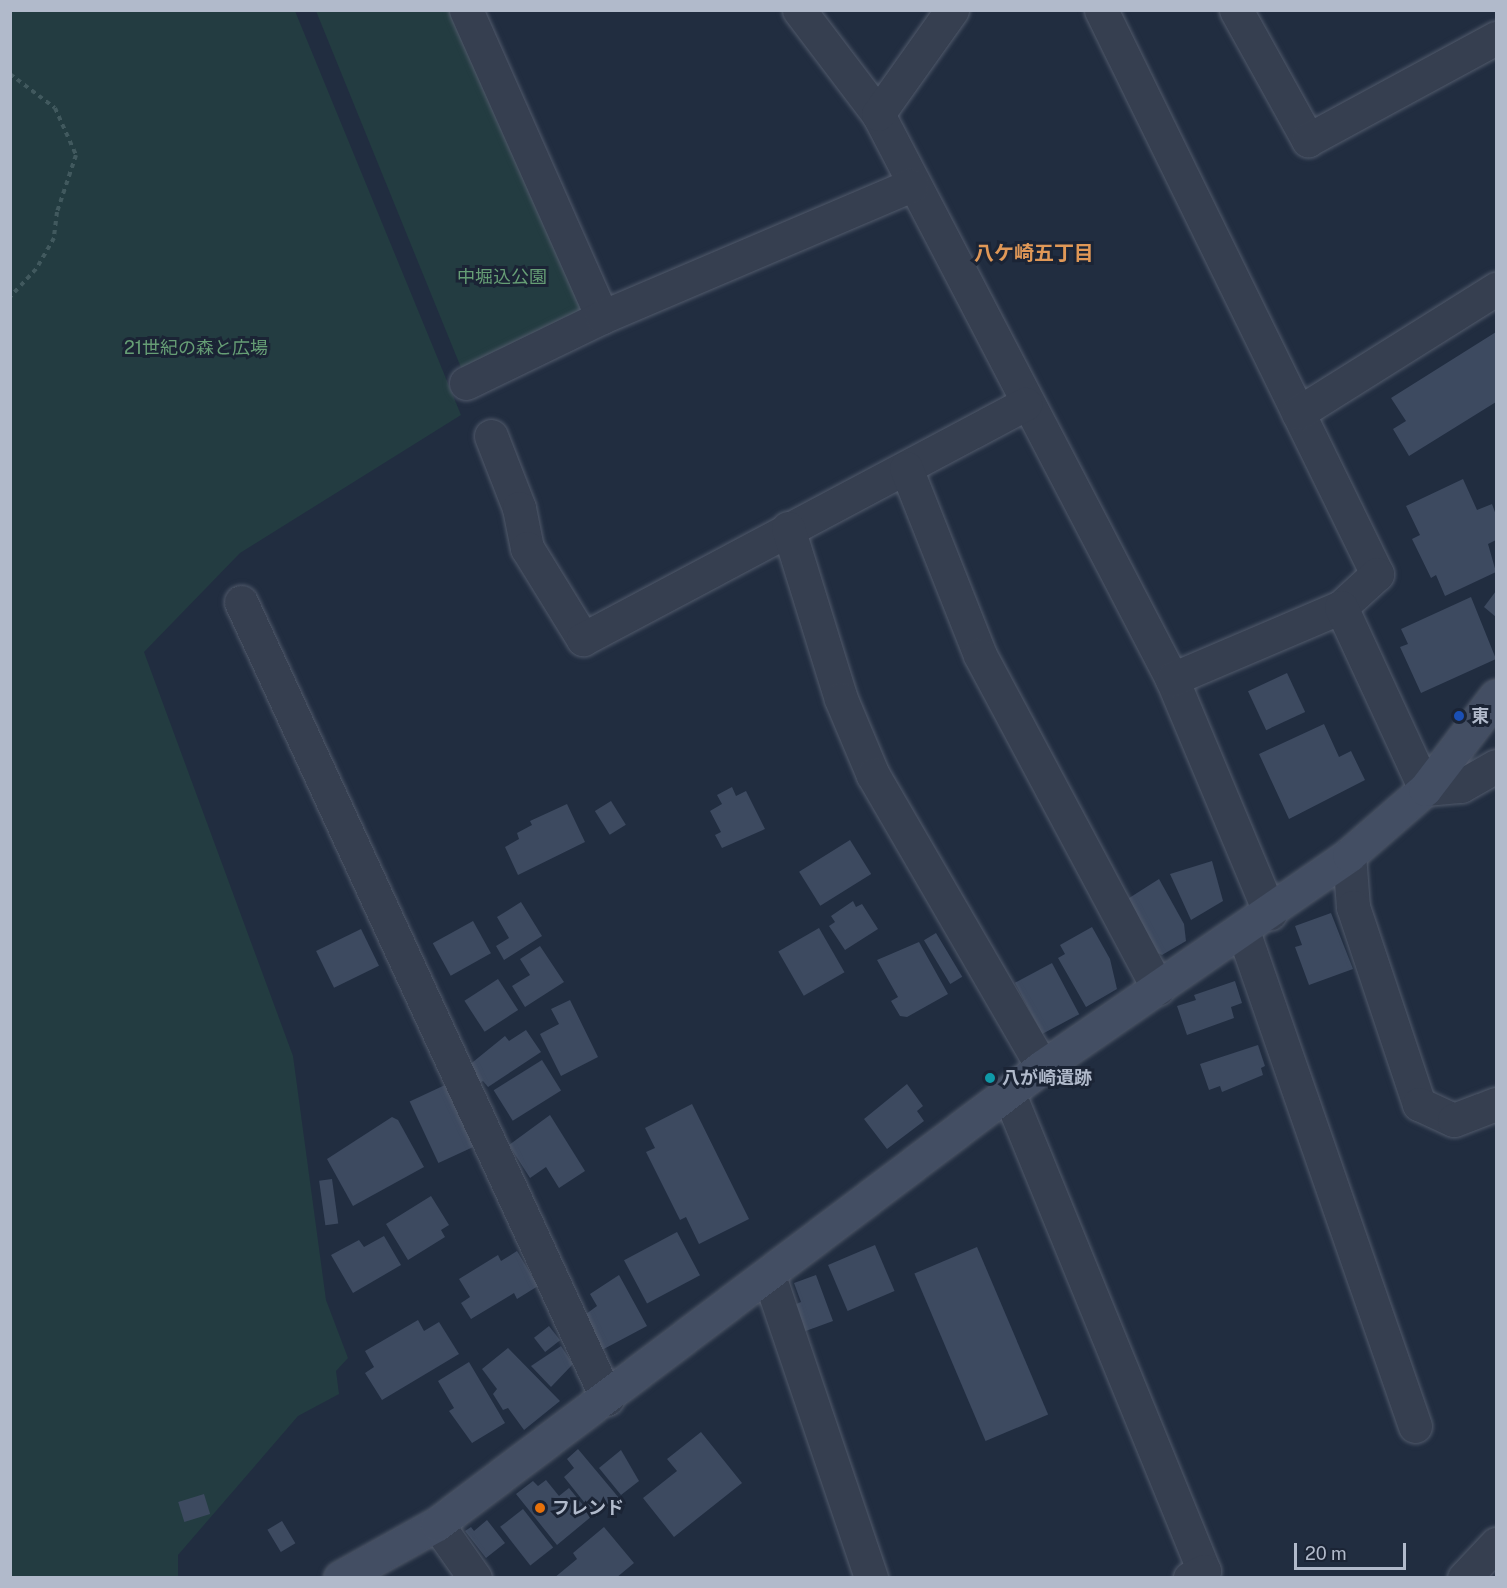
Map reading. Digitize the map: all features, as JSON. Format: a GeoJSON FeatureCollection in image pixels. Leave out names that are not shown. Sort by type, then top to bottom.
{"type":"FeatureCollection","features":[{"type":"Feature","properties":{"kind":"street"},"geometry":{"type":"LineString","coordinates":[[466,10],[602,317]]}},
{"type":"Feature","properties":{"kind":"street"},"geometry":{"type":"LineString","coordinates":[[799,10],[878,114],[911,185],[1172,679],[1270,913]]}},
{"type":"Feature","properties":{"kind":"street"},"geometry":{"type":"LineString","coordinates":[[878,114],[952,10]]}},
{"type":"Feature","properties":{"kind":"street"},"geometry":{"type":"LineString","coordinates":[[1101,10],[1377,574],[1341,607],[1172,679]]}},
{"type":"Feature","properties":{"kind":"street"},"geometry":{"type":"LineString","coordinates":[[1236,10],[1308,140],[1497,38]]}},
{"type":"Feature","properties":{"kind":"street"},"geometry":{"type":"LineString","coordinates":[[466,383],[602,317],[911,185]]}},
{"type":"Feature","properties":{"kind":"street"},"geometry":{"type":"LineString","coordinates":[[1298,413],[1497,289]]}},
{"type":"Feature","properties":{"kind":"street"},"geometry":{"type":"LineString","coordinates":[[491,436],[519,508],[527,548],[583,639],[1025,404]]}},
{"type":"Feature","properties":{"kind":"street"},"geometry":{"type":"LineString","coordinates":[[906,468],[980,655],[1158,989]]}},
{"type":"Feature","properties":{"kind":"street"},"geometry":{"type":"LineString","coordinates":[[788,528],[840,699],[873,775],[1042,1067]]}},
{"type":"Feature","properties":{"kind":"street"},"geometry":{"type":"LineString","coordinates":[[241,602],[607,1400]]}},
{"type":"Feature","properties":{"kind":"street"},"geometry":{"type":"LineString","coordinates":[[1341,607],[1425,789]]}},
{"type":"Feature","properties":{"kind":"street"},"geometry":{"type":"LineString","coordinates":[[340,1578],[436,1524],[607,1400],[1042,1067],[1270,913],[1349,855],[1425,789],[1497,696]]}},
{"type":"Feature","properties":{"kind":"street"},"geometry":{"type":"LineString","coordinates":[[1425,789],[1461,786],[1497,766]]}},
{"type":"Feature","properties":{"kind":"street"},"geometry":{"type":"LineString","coordinates":[[1349,855],[1353,908],[1419,1104],[1454,1120],[1497,1104]]}},
{"type":"Feature","properties":{"kind":"street"},"geometry":{"type":"LineString","coordinates":[[1243,931],[1415,1426]]}},
{"type":"Feature","properties":{"kind":"street"},"geometry":{"type":"LineString","coordinates":[[1009,1094],[1204,1571],[1190,1578]]}},
{"type":"Feature","properties":{"kind":"street"},"geometry":{"type":"LineString","coordinates":[[769,1276],[872,1578]]}},
{"type":"Feature","properties":{"kind":"street"},"geometry":{"type":"LineString","coordinates":[[436,1524],[475,1578]]}},
{"type":"Feature","properties":{"kind":"street"},"geometry":{"type":"LineString","coordinates":[[1464,1578],[1497,1544]]}},
{"type":"Feature","properties":{"kind":"path"},"geometry":{"type":"LineString","coordinates":[[10,74],[55,108],[76,155],[57,212],[54,238],[36,269],[10,297]]}},
{"type":"Feature","properties":{"kind":"green space","name":"21世紀の森と広場"},"geometry":{"type":"Polygon","coordinates":[[[11,11],[295,11],[461,415],[240,553],[144,652],[293,1056],[326,1300],[348,1358],[336,1371],[339,1394],[298,1416],[178,1555],[178,1577],[11,1578],[11,11]]]}},
{"type":"Feature","properties":{"kind":"green space","name":"中堀込公園"},"geometry":{"type":"Polygon","coordinates":[[[316,11],[462,11],[598,315],[466,380],[316,11]]]}},
{"type":"Feature","properties":{"kind":"building"},"geometry":{"type":"Polygon","coordinates":[[[1496,332],[1496,402],[1409,456],[1393,429],[1406,421],[1391,398],[1496,332]]]}},
{"type":"Feature","properties":{"kind":"building"},"geometry":{"type":"Polygon","coordinates":[[[1463,479],[1477,510],[1492,504],[1496,515],[1496,540],[1488,544],[1496,572],[1445,596],[1436,575],[1431,578],[1412,539],[1420,535],[1406,506],[1463,479]]]}},
{"type":"Feature","properties":{"kind":"building"},"geometry":{"type":"Polygon","coordinates":[[[1496,591],[1496,617],[1484,607],[1496,591]]]}},
{"type":"Feature","properties":{"kind":"building"},"geometry":{"type":"Polygon","coordinates":[[[1471,597],[1496,659],[1421,693],[1400,647],[1408,644],[1401,629],[1471,597]]]}},
{"type":"Feature","properties":{"kind":"building"},"geometry":{"type":"Polygon","coordinates":[[[1287,673],[1305,712],[1266,730],[1248,691],[1287,673]]]}},
{"type":"Feature","properties":{"kind":"building"},"geometry":{"type":"Polygon","coordinates":[[[1324,724],[1339,757],[1351,751],[1365,780],[1289,819],[1259,754],[1324,724]]]}},
{"type":"Feature","properties":{"kind":"building"},"geometry":{"type":"Polygon","coordinates":[[[732,787],[736,796],[746,791],[765,829],[722,848],[715,835],[721,832],[710,811],[722,804],[717,795],[732,787]]]}},
{"type":"Feature","properties":{"kind":"building"},"geometry":{"type":"Polygon","coordinates":[[[611,801],[626,825],[610,835],[595,811],[611,801]]]}},
{"type":"Feature","properties":{"kind":"building"},"geometry":{"type":"Polygon","coordinates":[[[567,804],[585,842],[518,875],[505,847],[519,839],[517,833],[532,825],[530,821],[567,804]]]}},
{"type":"Feature","properties":{"kind":"building"},"geometry":{"type":"Polygon","coordinates":[[[850,840],[871,874],[820,906],[799,872],[850,840]]]}},
{"type":"Feature","properties":{"kind":"building"},"geometry":{"type":"Polygon","coordinates":[[[1212,861],[1223,901],[1191,920],[1170,874],[1212,861]]]}},
{"type":"Feature","properties":{"kind":"building"},"geometry":{"type":"Polygon","coordinates":[[[1159,879],[1184,924],[1186,941],[1162,955],[1151,950],[1126,900],[1159,879]]]}},
{"type":"Feature","properties":{"kind":"building"},"geometry":{"type":"Polygon","coordinates":[[[853,901],[856,907],[862,904],[878,929],[845,950],[829,926],[835,922],[831,916],[853,901]]]}},
{"type":"Feature","properties":{"kind":"building"},"geometry":{"type":"Polygon","coordinates":[[[521,902],[542,936],[504,960],[496,946],[509,938],[497,917],[521,902]]]}},
{"type":"Feature","properties":{"kind":"building"},"geometry":{"type":"Polygon","coordinates":[[[1331,913],[1353,969],[1309,985],[1295,947],[1302,945],[1295,926],[1331,913]]]}},
{"type":"Feature","properties":{"kind":"building"},"geometry":{"type":"Polygon","coordinates":[[[473,921],[491,953],[451,976],[433,943],[473,921]]]}},
{"type":"Feature","properties":{"kind":"building"},"geometry":{"type":"Polygon","coordinates":[[[1092,927],[1110,959],[1117,989],[1086,1007],[1058,958],[1065,954],[1060,945],[1092,927]]]}},
{"type":"Feature","properties":{"kind":"building"},"geometry":{"type":"Polygon","coordinates":[[[819,928],[844,972],[804,996],[778,952],[819,928]]]}},
{"type":"Feature","properties":{"kind":"building"},"geometry":{"type":"Polygon","coordinates":[[[361,929],[379,966],[334,988],[316,951],[361,929]]]}},
{"type":"Feature","properties":{"kind":"building"},"geometry":{"type":"Polygon","coordinates":[[[936,933],[962,977],[950,984],[924,940],[936,933]]]}},
{"type":"Feature","properties":{"kind":"building"},"geometry":{"type":"Polygon","coordinates":[[[919,942],[948,994],[907,1017],[900,1016],[891,1001],[898,997],[877,960],[919,942]]]}},
{"type":"Feature","properties":{"kind":"building"},"geometry":{"type":"Polygon","coordinates":[[[540,946],[564,982],[525,1007],[512,986],[530,975],[520,959],[540,946]]]}},
{"type":"Feature","properties":{"kind":"building"},"geometry":{"type":"Polygon","coordinates":[[[1052,963],[1079,1014],[1042,1034],[1015,983],[1052,963]]]}},
{"type":"Feature","properties":{"kind":"building"},"geometry":{"type":"Polygon","coordinates":[[[498,979],[518,1010],[485,1032],[464,1001],[498,979]]]}},
{"type":"Feature","properties":{"kind":"building"},"geometry":{"type":"Polygon","coordinates":[[[1235,981],[1242,1003],[1231,1007],[1234,1018],[1187,1035],[1177,1006],[1196,1000],[1194,995],[1235,981]]]}},
{"type":"Feature","properties":{"kind":"building"},"geometry":{"type":"Polygon","coordinates":[[[570,1000],[598,1057],[561,1076],[540,1034],[559,1024],[551,1009],[570,1000]]]}},
{"type":"Feature","properties":{"kind":"building"},"geometry":{"type":"Polygon","coordinates":[[[526,1030],[541,1052],[488,1087],[483,1081],[479,1083],[468,1066],[505,1036],[509,1041],[526,1030]]]}},
{"type":"Feature","properties":{"kind":"building"},"geometry":{"type":"Polygon","coordinates":[[[1258,1045],[1265,1066],[1261,1068],[1263,1075],[1222,1092],[1220,1086],[1209,1090],[1200,1064],[1258,1045]]]}},
{"type":"Feature","properties":{"kind":"building"},"geometry":{"type":"Polygon","coordinates":[[[542,1060],[561,1091],[513,1121],[494,1090],[542,1060]]]}},
{"type":"Feature","properties":{"kind":"building"},"geometry":{"type":"Polygon","coordinates":[[[907,1084],[923,1106],[917,1111],[924,1121],[887,1149],[864,1119],[907,1084]]]}},
{"type":"Feature","properties":{"kind":"building"},"geometry":{"type":"Polygon","coordinates":[[[445,1085],[474,1147],[438,1163],[410,1101],[445,1085]]]}},
{"type":"Feature","properties":{"kind":"building"},"geometry":{"type":"Polygon","coordinates":[[[692,1104],[749,1219],[699,1244],[686,1217],[680,1220],[646,1152],[655,1148],[645,1128],[692,1104]]]}},
{"type":"Feature","properties":{"kind":"building"},"geometry":{"type":"Polygon","coordinates":[[[550,1115],[585,1171],[559,1188],[546,1167],[530,1178],[509,1145],[550,1115]]]}},
{"type":"Feature","properties":{"kind":"building"},"geometry":{"type":"Polygon","coordinates":[[[392,1117],[398,1120],[424,1167],[353,1206],[327,1159],[392,1117]]]}},
{"type":"Feature","properties":{"kind":"building"},"geometry":{"type":"Polygon","coordinates":[[[332,1179],[338,1224],[325,1225],[319,1181],[332,1179]]]}},
{"type":"Feature","properties":{"kind":"building"},"geometry":{"type":"Polygon","coordinates":[[[431,1196],[449,1225],[441,1230],[445,1237],[408,1260],[386,1224],[431,1196]]]}},
{"type":"Feature","properties":{"kind":"building"},"geometry":{"type":"Polygon","coordinates":[[[677,1232],[700,1275],[647,1303],[624,1260],[677,1232]]]}},
{"type":"Feature","properties":{"kind":"building"},"geometry":{"type":"Polygon","coordinates":[[[384,1236],[401,1265],[353,1293],[331,1255],[359,1240],[364,1247],[384,1236]]]}},
{"type":"Feature","properties":{"kind":"building"},"geometry":{"type":"Polygon","coordinates":[[[875,1245],[895,1291],[848,1311],[828,1265],[875,1245]]]}},
{"type":"Feature","properties":{"kind":"building"},"geometry":{"type":"Polygon","coordinates":[[[977,1247],[1048,1415],[986,1441],[914,1274],[977,1247]]]}},
{"type":"Feature","properties":{"kind":"building"},"geometry":{"type":"Polygon","coordinates":[[[517,1251],[538,1286],[517,1299],[514,1293],[471,1319],[461,1303],[470,1297],[459,1279],[498,1255],[501,1261],[517,1251]]]}},
{"type":"Feature","properties":{"kind":"building"},"geometry":{"type":"Polygon","coordinates":[[[619,1275],[647,1326],[600,1351],[582,1317],[597,1306],[590,1294],[619,1275]]]}},
{"type":"Feature","properties":{"kind":"building"},"geometry":{"type":"Polygon","coordinates":[[[816,1275],[833,1321],[803,1332],[794,1305],[801,1302],[794,1283],[816,1275]]]}},
{"type":"Feature","properties":{"kind":"building"},"geometry":{"type":"Polygon","coordinates":[[[418,1320],[424,1331],[439,1322],[459,1354],[382,1400],[365,1373],[374,1367],[365,1351],[418,1320]]]}},
{"type":"Feature","properties":{"kind":"building"},"geometry":{"type":"Polygon","coordinates":[[[549,1326],[560,1340],[545,1352],[534,1338],[549,1326]]]}},
{"type":"Feature","properties":{"kind":"building"},"geometry":{"type":"Polygon","coordinates":[[[561,1346],[573,1364],[551,1387],[531,1366],[561,1346]]]}},
{"type":"Feature","properties":{"kind":"building"},"geometry":{"type":"Polygon","coordinates":[[[508,1348],[560,1401],[524,1430],[508,1408],[503,1410],[493,1394],[497,1389],[482,1369],[508,1348]]]}},
{"type":"Feature","properties":{"kind":"building"},"geometry":{"type":"Polygon","coordinates":[[[469,1362],[505,1423],[472,1443],[449,1411],[454,1408],[438,1381],[469,1362]]]}},
{"type":"Feature","properties":{"kind":"building"},"geometry":{"type":"Polygon","coordinates":[[[701,1432],[742,1483],[674,1537],[643,1498],[677,1471],[667,1459],[701,1432]]]}},
{"type":"Feature","properties":{"kind":"building"},"geometry":{"type":"Polygon","coordinates":[[[578,1449],[619,1498],[596,1517],[564,1477],[574,1468],[567,1459],[578,1449]]]}},
{"type":"Feature","properties":{"kind":"building"},"geometry":{"type":"Polygon","coordinates":[[[621,1450],[639,1481],[621,1495],[599,1468],[621,1450]]]}},
{"type":"Feature","properties":{"kind":"building"},"geometry":{"type":"Polygon","coordinates":[[[546,1480],[559,1496],[569,1488],[592,1516],[557,1545],[516,1494],[533,1481],[538,1486],[546,1480]]]}},
{"type":"Feature","properties":{"kind":"building"},"geometry":{"type":"Polygon","coordinates":[[[204,1494],[210,1514],[184,1522],[178,1502],[204,1494]]]}},
{"type":"Feature","properties":{"kind":"building"},"geometry":{"type":"Polygon","coordinates":[[[523,1509],[553,1548],[530,1565],[500,1527],[523,1509]]]}},
{"type":"Feature","properties":{"kind":"building"},"geometry":{"type":"Polygon","coordinates":[[[487,1520],[505,1543],[486,1558],[465,1531],[471,1527],[474,1531],[487,1520]]]}},
{"type":"Feature","properties":{"kind":"building"},"geometry":{"type":"Polygon","coordinates":[[[282,1521],[295,1543],[281,1552],[267,1530],[282,1521]]]}},
{"type":"Feature","properties":{"kind":"building"},"geometry":{"type":"Polygon","coordinates":[[[604,1527],[634,1563],[616,1578],[554,1578],[577,1559],[573,1553],[604,1527]]]}},
{"type":"Feature","properties":{"kind":"place","name":"東"},"geometry":{"type":"Point","coordinates":[1459,716]}},
{"type":"Feature","properties":{"kind":"place","name":"八が崎遺跡"},"geometry":{"type":"Point","coordinates":[990,1078]}},
{"type":"Feature","properties":{"kind":"place","name":"フレンド"},"geometry":{"type":"Point","coordinates":[540,1508]}},
{"type":"Feature","properties":{"kind":"district","name":"八ケ崎五丁目"},"geometry":{"type":"Point","coordinates":[1034,253]}}]}
